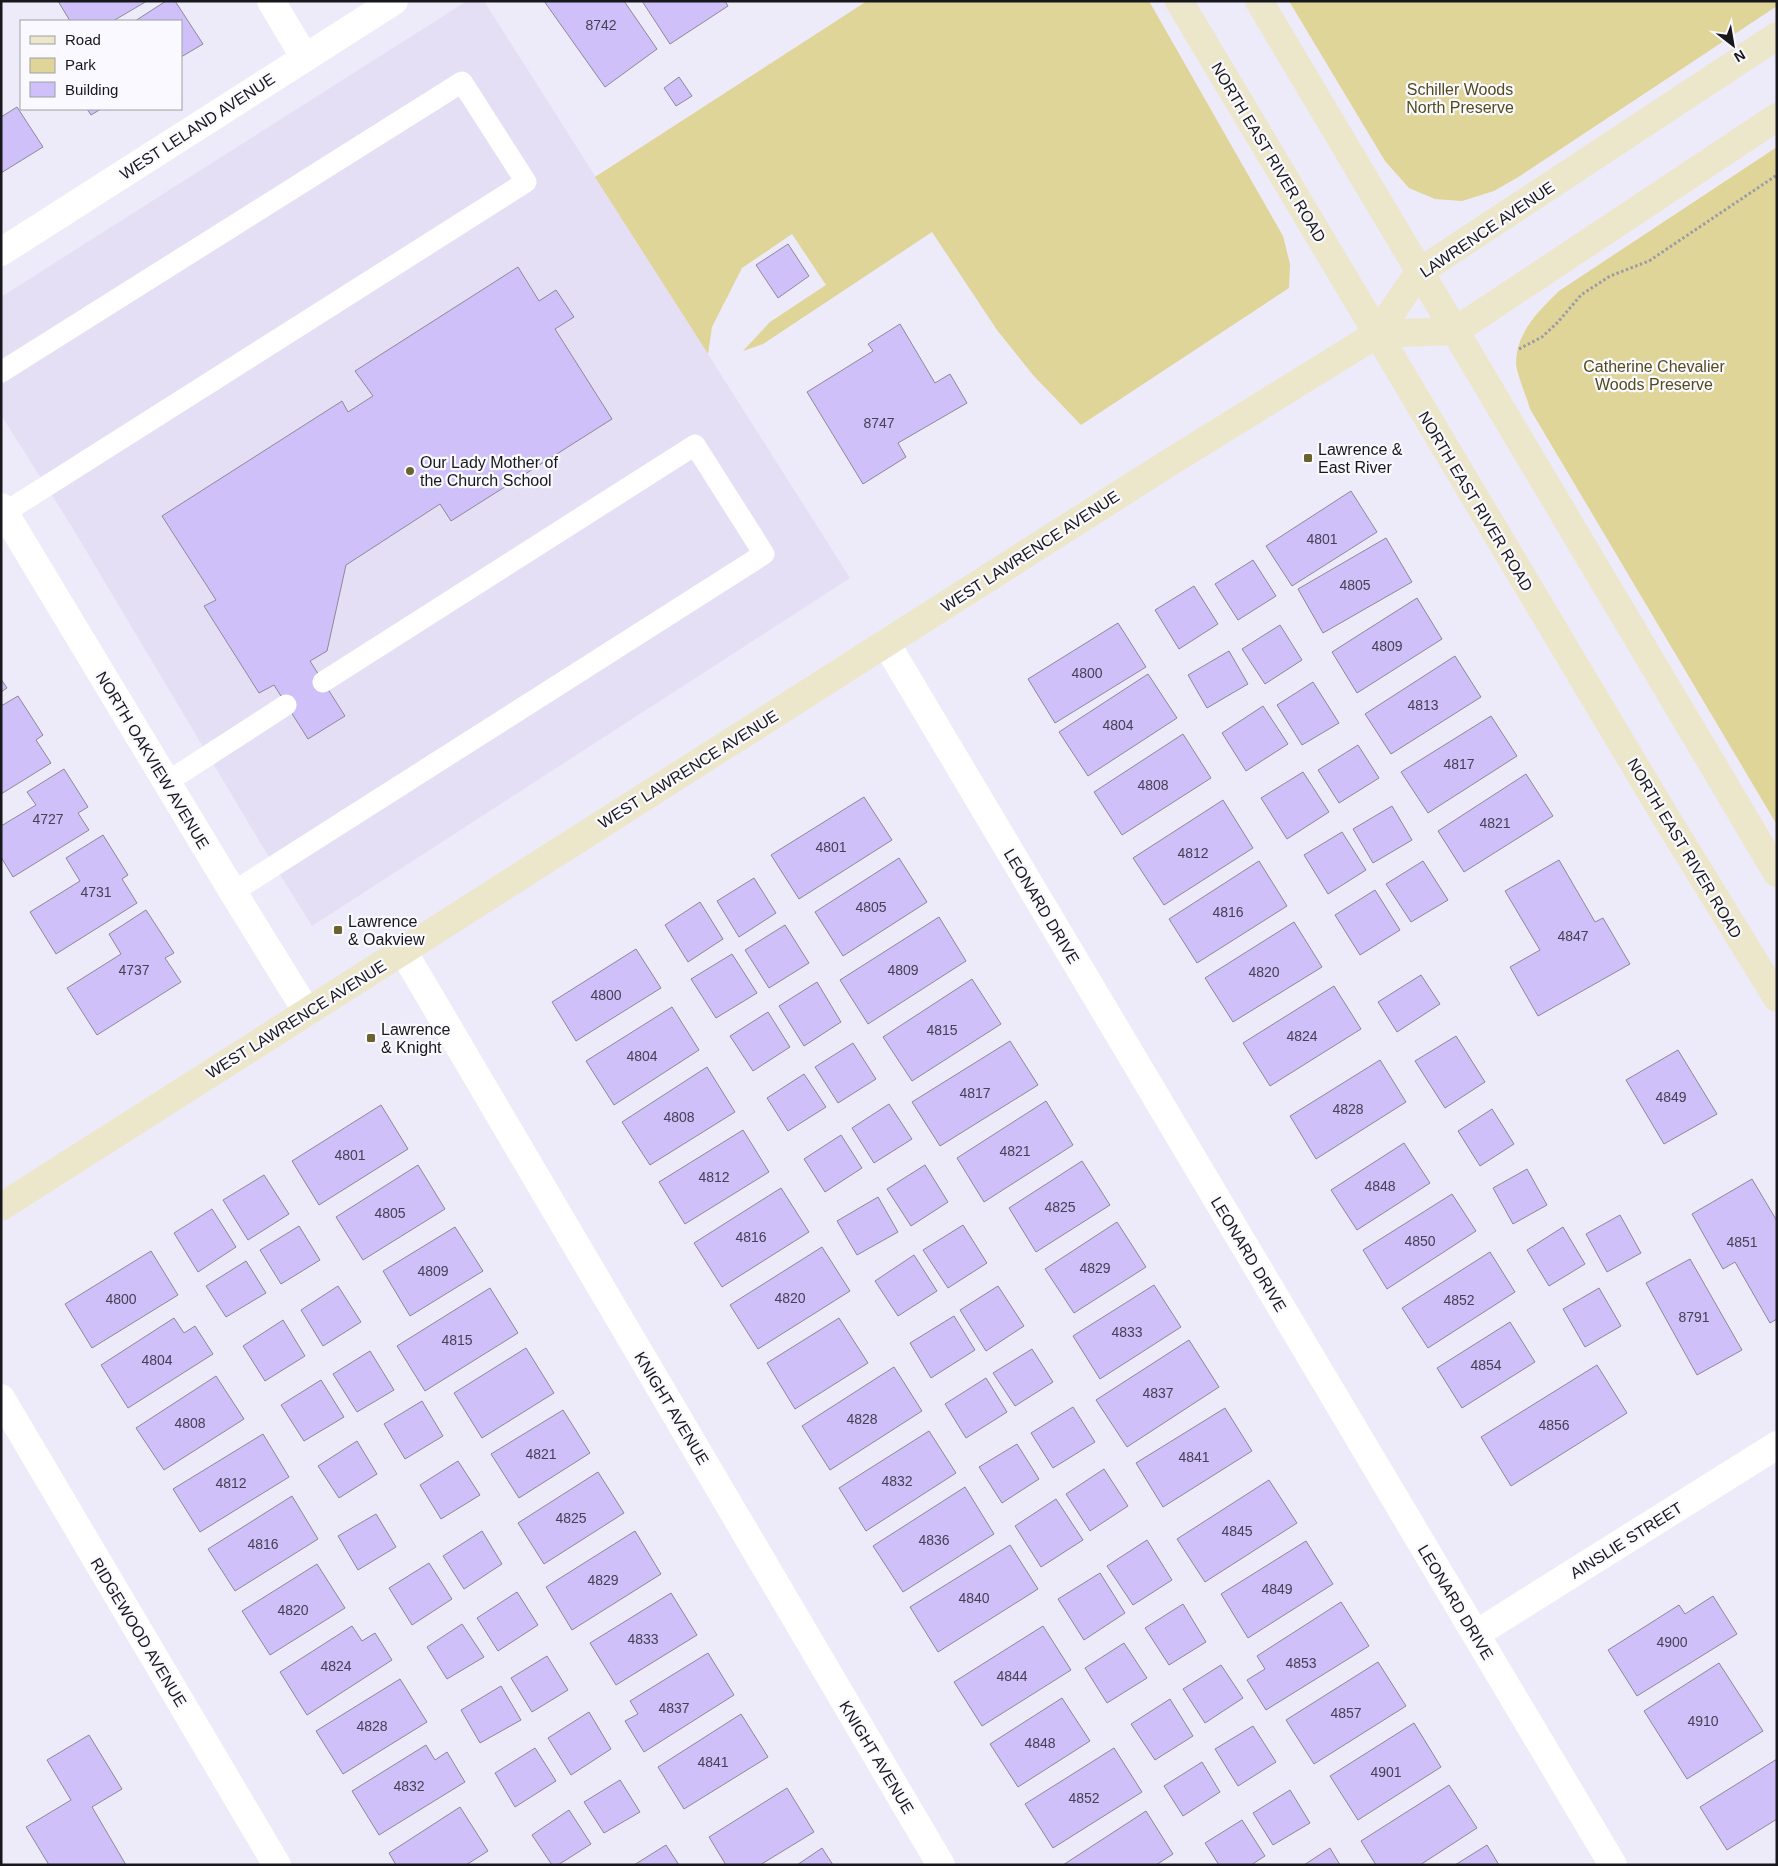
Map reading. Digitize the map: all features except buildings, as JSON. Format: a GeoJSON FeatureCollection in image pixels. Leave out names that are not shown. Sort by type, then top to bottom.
{"type":"FeatureCollection","features":[{"type":"Feature","properties":{"kind":"main road","name":"NORTH EAST RIVER ROAD"},"geometry":{"type":"LineString","coordinates":[[1179,1],[1655,799],[1777,998]]}},
{"type":"Feature","properties":{"kind":"main road"},"geometry":{"type":"LineString","coordinates":[[1259,1],[1777,873]]}},
{"type":"Feature","properties":{"kind":"main road","name":"LAWRENCE AVENUE"},"geometry":{"type":"LineString","coordinates":[[1377,334],[1419,272],[1777,36]]}},
{"type":"Feature","properties":{"kind":"main road"},"geometry":{"type":"LineString","coordinates":[[1377,334],[1454,331],[1777,117]]}},
{"type":"Feature","properties":{"kind":"main road","name":"WEST LAWRENCE AVENUE"},"geometry":{"type":"LineString","coordinates":[[1,1207],[1167,464],[1377,334]]}},
{"type":"Feature","properties":{"kind":"street"},"geometry":{"type":"LineString","coordinates":[[271,1],[305,58]]}},
{"type":"Feature","properties":{"kind":"street","name":"WEST LELAND AVENUE"},"geometry":{"type":"LineString","coordinates":[[1,252],[394,1]]}},
{"type":"Feature","properties":{"kind":"street","name":"NORTH OAKVIEW AVENUE"},"geometry":{"type":"LineString","coordinates":[[3,510],[307,1012]]}},
{"type":"Feature","properties":{"kind":"street","name":"LEONARD DRIVE"},"geometry":{"type":"LineString","coordinates":[[886,643],[1613,1865]]}},
{"type":"Feature","properties":{"kind":"street","name":"KNIGHT AVENUE"},"geometry":{"type":"LineString","coordinates":[[403,951],[941,1865]]}},
{"type":"Feature","properties":{"kind":"street","name":"RIDGEWOOD AVENUE"},"geometry":{"type":"LineString","coordinates":[[1,1398],[277,1865]]}},
{"type":"Feature","properties":{"kind":"street","name":"AINSLIE STREET"},"geometry":{"type":"LineString","coordinates":[[1476,1634],[1777,1445]]}},
{"type":"Feature","properties":{"kind":"lane"},"geometry":{"type":"LineString","coordinates":[[1,372],[462,82],[526,182],[3,510]]}},
{"type":"Feature","properties":{"kind":"lane"},"geometry":{"type":"LineString","coordinates":[[233,892],[764,554],[695,445],[323,682]]}},
{"type":"Feature","properties":{"kind":"lane"},"geometry":{"type":"LineString","coordinates":[[166,782],[286,705]]}},
{"type":"Feature","properties":{"kind":"path"},"geometry":{"type":"LineString","coordinates":[[1519,349],[1542,337],[1558,322],[1581,295],[1610,276],[1649,261],[1777,175]]}},
{"type":"Feature","properties":{"kind":"shaded area","name":"Our Lady Mother of the Church School"},"geometry":{"type":"Polygon","coordinates":[[[467,1],[484,1],[850,578],[312,926],[72,527],[1,415],[1,297],[467,1]]]}},
{"type":"Feature","properties":{"kind":"green space"},"geometry":{"type":"Polygon","coordinates":[[[867,1],[1149,1],[1283,236],[1290,264],[1289,288],[1081,425],[1033,375],[997,330],[932,232],[763,344],[743,351],[770,322],[826,285],[792,234],[742,268],[712,327],[708,354],[595,177],[867,1]]]}},
{"type":"Feature","properties":{"kind":"green space","name":"Schiller Woods North Preserve"},"geometry":{"type":"Polygon","coordinates":[[[1289,1],[1777,1],[1777,6],[1520,176],[1494,191],[1462,201],[1435,199],[1409,188],[1385,161],[1289,1]]]}},
{"type":"Feature","properties":{"kind":"green space","name":"Catherine Chevalier Woods Preserve"},"geometry":{"type":"Polygon","coordinates":[[[1777,147],[1777,825],[1530,409],[1516,364],[1517,352],[1524,332],[1537,314],[1559,291],[1777,147]]]}},
{"type":"Feature","properties":{"kind":"place","name":"Lawrence & East River"},"geometry":{"type":"Point","coordinates":[1308,458]}},
{"type":"Feature","properties":{"kind":"place","name":"Our Lady Mother of the Church School"},"geometry":{"type":"Point","coordinates":[410,471]}},
{"type":"Feature","properties":{"kind":"place","name":"Lawrence & Oakview"},"geometry":{"type":"Point","coordinates":[338,930]}},
{"type":"Feature","properties":{"kind":"place","name":"Lawrence & Knight"},"geometry":{"type":"Point","coordinates":[371,1038]}}]}
